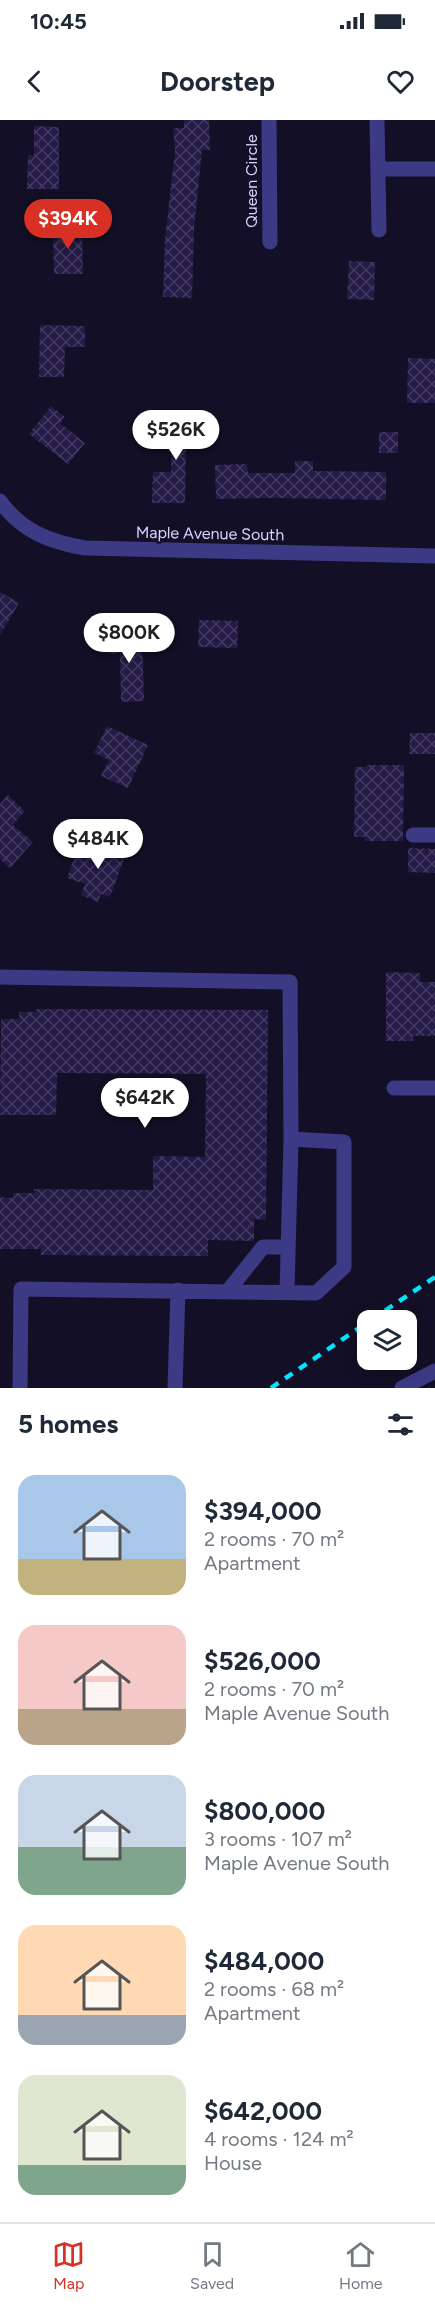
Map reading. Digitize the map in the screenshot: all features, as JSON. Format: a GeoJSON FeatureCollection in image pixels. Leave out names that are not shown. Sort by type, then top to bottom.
{"type":"FeatureCollection","features":[{"type":"Feature","properties":{"kind":"street","name":"Queen Circle"},"geometry":{"type":"LineString","coordinates":[[269,120],[270,242]]}},
{"type":"Feature","properties":{"kind":"street"},"geometry":{"type":"LineString","coordinates":[[377,120],[379,230]]}},
{"type":"Feature","properties":{"kind":"street"},"geometry":{"type":"LineString","coordinates":[[378,169],[435,169]]}},
{"type":"Feature","properties":{"kind":"street","name":"Maple Avenue South"},"geometry":{"type":"LineString","coordinates":[[0,501],[10,515],[33,533],[57,544],[86,548],[435,556]]}},
{"type":"Feature","properties":{"kind":"street"},"geometry":{"type":"LineString","coordinates":[[413,835],[435,835]]}},
{"type":"Feature","properties":{"kind":"street"},"geometry":{"type":"LineString","coordinates":[[0,977],[290,981],[291,1139],[287,1293]]}},
{"type":"Feature","properties":{"kind":"street"},"geometry":{"type":"LineString","coordinates":[[394,1088],[435,1088]]}},
{"type":"Feature","properties":{"kind":"street"},"geometry":{"type":"LineString","coordinates":[[20,1388],[21,1289],[316,1293],[344,1267],[344,1142],[291,1139]]}},
{"type":"Feature","properties":{"kind":"street"},"geometry":{"type":"LineString","coordinates":[[228,1291],[263,1247],[288,1247]]}},
{"type":"Feature","properties":{"kind":"street"},"geometry":{"type":"LineString","coordinates":[[175,1388],[178,1290]]}},
{"type":"Feature","properties":{"kind":"street"},"geometry":{"type":"LineString","coordinates":[[402,1388],[435,1371]]}},
{"type":"Feature","properties":{"kind":"building"},"geometry":{"type":"Polygon","coordinates":[[[184,120],[209,120],[210,150],[202,150],[194,228],[192,298],[163,297],[165,240],[175,150],[173,128],[184,128],[184,120]]]}},
{"type":"Feature","properties":{"kind":"building"},"geometry":{"type":"Polygon","coordinates":[[[34,126],[59,127],[59,189],[27,189],[28,155],[34,155],[34,126]]]}},
{"type":"Feature","properties":{"kind":"building"},"geometry":{"type":"Polygon","coordinates":[[[82,225],[83,274],[54,274],[53,226],[82,225]]]}},
{"type":"Feature","properties":{"kind":"building"},"geometry":{"type":"Polygon","coordinates":[[[349,261],[375,262],[374,300],[347,299],[349,261]]]}},
{"type":"Feature","properties":{"kind":"building"},"geometry":{"type":"Polygon","coordinates":[[[40,325],[85,326],[85,347],[65,347],[64,377],[39,377],[40,325]]]}},
{"type":"Feature","properties":{"kind":"building"},"geometry":{"type":"Polygon","coordinates":[[[408,358],[435,359],[435,403],[407,403],[408,358]]]}},
{"type":"Feature","properties":{"kind":"building"},"geometry":{"type":"Polygon","coordinates":[[[51,406],[65,417],[60,423],[85,443],[68,464],[29,434],[51,406]]]}},
{"type":"Feature","properties":{"kind":"building"},"geometry":{"type":"Polygon","coordinates":[[[173,410],[196,411],[195,445],[186,445],[185,503],[152,503],[153,472],[171,472],[173,410]]]}},
{"type":"Feature","properties":{"kind":"building"},"geometry":{"type":"Polygon","coordinates":[[[379,432],[398,432],[398,453],[379,453],[379,432]]]}},
{"type":"Feature","properties":{"kind":"building"},"geometry":{"type":"Polygon","coordinates":[[[295,461],[313,461],[313,471],[386,472],[386,500],[216,499],[215,465],[247,464],[248,473],[295,473],[295,461]]]}},
{"type":"Feature","properties":{"kind":"building"},"geometry":{"type":"Polygon","coordinates":[[[0,592],[19,603],[0,635],[0,592]]]}},
{"type":"Feature","properties":{"kind":"building"},"geometry":{"type":"Polygon","coordinates":[[[199,620],[238,621],[237,648],[198,647],[199,620]]]}},
{"type":"Feature","properties":{"kind":"building"},"geometry":{"type":"Polygon","coordinates":[[[142,632],[144,701],[121,702],[120,653],[107,654],[107,633],[142,632]]]}},
{"type":"Feature","properties":{"kind":"building"},"geometry":{"type":"Polygon","coordinates":[[[107,726],[148,745],[128,788],[101,776],[109,760],[94,753],[107,726]]]}},
{"type":"Feature","properties":{"kind":"building"},"geometry":{"type":"Polygon","coordinates":[[[410,733],[435,733],[435,754],[409,754],[410,733]]]}},
{"type":"Feature","properties":{"kind":"building"},"geometry":{"type":"Polygon","coordinates":[[[366,765],[404,765],[403,841],[365,841],[365,837],[354,837],[355,767],[366,767],[366,765]]]}},
{"type":"Feature","properties":{"kind":"building"},"geometry":{"type":"Polygon","coordinates":[[[8,795],[25,811],[13,825],[33,842],[10,868],[0,859],[0,804],[8,795]]]}},
{"type":"Feature","properties":{"kind":"building"},"geometry":{"type":"Polygon","coordinates":[[[104,839],[128,848],[110,897],[101,894],[98,902],[81,895],[85,884],[67,878],[77,850],[97,858],[104,839]]]}},
{"type":"Feature","properties":{"kind":"building"},"geometry":{"type":"Polygon","coordinates":[[[408,848],[435,849],[435,873],[408,872],[408,848]]]}},
{"type":"Feature","properties":{"kind":"building"},"geometry":{"type":"Polygon","coordinates":[[[386,972],[420,973],[420,982],[435,982],[435,1036],[413,1036],[413,1041],[386,1041],[386,972]]]}},
{"type":"Feature","properties":{"kind":"building"},"geometry":{"type":"Polygon","coordinates":[[[36,1009],[268,1010],[266,1220],[254,1219],[254,1241],[208,1240],[208,1256],[41,1255],[41,1249],[0,1249],[0,1197],[13,1198],[13,1193],[34,1193],[34,1189],[153,1190],[153,1156],[205,1157],[206,1074],[57,1073],[56,1115],[0,1115],[1,1019],[19,1019],[19,1012],[36,1012],[36,1009]]]}},
{"type":"Feature","properties":{"kind":"railway"},"geometry":{"type":"LineString","coordinates":[[386,1310],[435,1277]]}},
{"type":"Feature","properties":{"kind":"railway"},"geometry":{"type":"LineString","coordinates":[[271,1388],[357,1329]]}}]}
